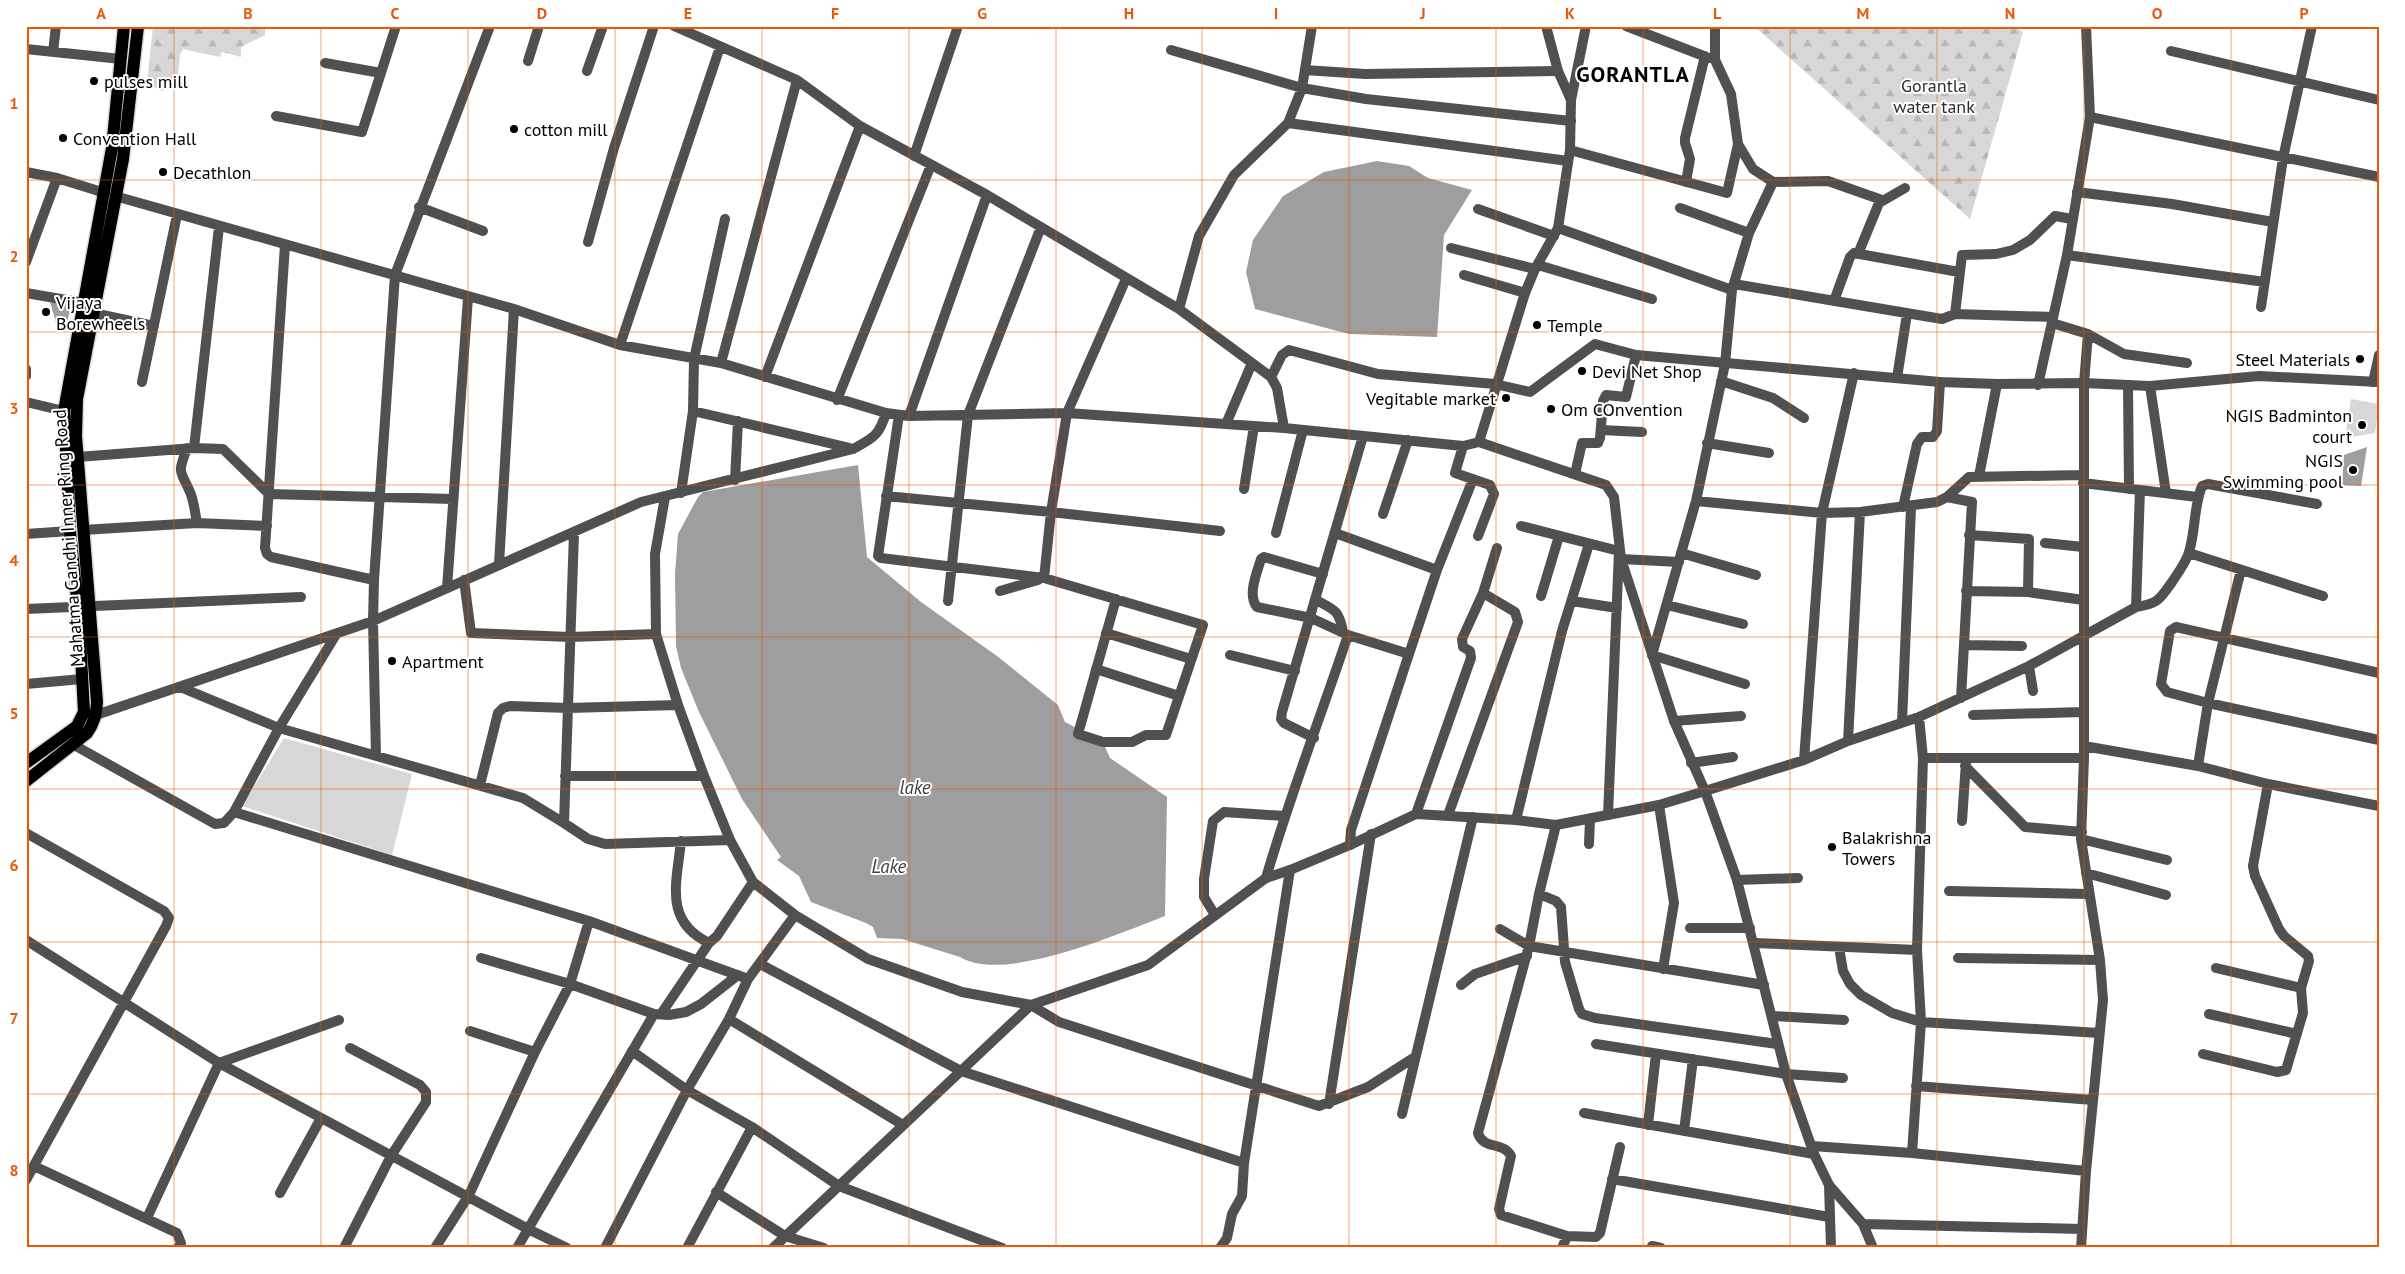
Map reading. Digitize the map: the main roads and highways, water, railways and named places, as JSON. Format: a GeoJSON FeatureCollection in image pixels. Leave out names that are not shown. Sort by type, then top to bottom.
{"type":"FeatureCollection","features":[{"type":"Feature","properties":{"kind":"main road","name":"Mahatma Gandhi Inner Ring Road"},"geometry":{"type":"LineString","coordinates":[[26,763],[65,735],[82,720],[84,712],[82,679],[84,530],[78,457],[76,399],[93,313],[110,195],[112,148],[124,26]]}},
{"type":"Feature","properties":{"kind":"main road","name":"Mahatma Gandhi Inner Ring Road"},"geometry":{"type":"LineString","coordinates":[[26,781],[87,733],[94,723],[96,715],[83,605],[70,531],[64,411],[84,303],[110,195],[123,159],[138,26]]}},
{"type":"Feature","properties":{"kind":"water"},"geometry":{"type":"Polygon","coordinates":[[[1377,161],[1409,166],[1428,178],[1472,190],[1444,235],[1437,337],[1349,334],[1255,309],[1246,272],[1253,240],[1283,196],[1324,172],[1377,161]]]}},
{"type":"Feature","properties":{"kind":"water"},"geometry":{"type":"Polygon","coordinates":[[[49,298],[71,307],[66,326],[56,323],[49,298]]]}},
{"type":"Feature","properties":{"kind":"water","name":"NGIS Swimming pool"},"geometry":{"type":"Polygon","coordinates":[[[2367,447],[2361,486],[2342,485],[2344,455],[2367,447]]]}},
{"type":"Feature","properties":{"kind":"water","name":"lake"},"geometry":{"type":"Polygon","coordinates":[[[858,465],[867,557],[921,602],[997,656],[1058,705],[1065,722],[1103,742],[1110,758],[1167,797],[1165,916],[1092,944],[1062,953],[1004,964],[980,964],[902,939],[877,938],[873,927],[866,923],[811,902],[799,876],[777,860],[781,857],[742,799],[699,712],[681,668],[676,646],[675,574],[678,534],[698,497],[703,492],[858,465]]]}},
{"type":"Feature","properties":{"kind":"place","name":"pulses mill"},"geometry":{"type":"Point","coordinates":[94,81]}},
{"type":"Feature","properties":{"kind":"place","name":"cotton mill"},"geometry":{"type":"Point","coordinates":[514,129]}},
{"type":"Feature","properties":{"kind":"place","name":"Convention Hall"},"geometry":{"type":"Point","coordinates":[63,138]}},
{"type":"Feature","properties":{"kind":"place","name":"Decathlon"},"geometry":{"type":"Point","coordinates":[163,172]}},
{"type":"Feature","properties":{"kind":"place","name":"Vijaya Borewheels"},"geometry":{"type":"Point","coordinates":[46,312]}},
{"type":"Feature","properties":{"kind":"place","name":"Temple"},"geometry":{"type":"Point","coordinates":[1537,325]}},
{"type":"Feature","properties":{"kind":"place","name":"Steel Materials"},"geometry":{"type":"Point","coordinates":[2360,359]}},
{"type":"Feature","properties":{"kind":"place","name":"Devi Net Shop"},"geometry":{"type":"Point","coordinates":[1582,371]}},
{"type":"Feature","properties":{"kind":"place","name":"Vegitable market"},"geometry":{"type":"Point","coordinates":[1506,398]}},
{"type":"Feature","properties":{"kind":"place","name":"Om COnvention"},"geometry":{"type":"Point","coordinates":[1551,409]}},
{"type":"Feature","properties":{"kind":"place","name":"NGIS Badminton court"},"geometry":{"type":"Point","coordinates":[2362,425]}},
{"type":"Feature","properties":{"kind":"place","name":"NGIS Swimming pool"},"geometry":{"type":"Point","coordinates":[2353,470]}},
{"type":"Feature","properties":{"kind":"place","name":"Apartment"},"geometry":{"type":"Point","coordinates":[392,661]}},
{"type":"Feature","properties":{"kind":"place","name":"Balakrishna Towers"},"geometry":{"type":"Point","coordinates":[1832,847]}},
{"type":"Feature","properties":{"kind":"district","name":"GORANTLA"},"geometry":{"type":"Point","coordinates":[1633,74]}},
{"type":"Feature","properties":{"kind":"park label","name":"Gorantla water tank"},"geometry":{"type":"Point","coordinates":[1934,95]}},
{"type":"Feature","properties":{"kind":"water label","name":"Lake"},"geometry":{"type":"Point","coordinates":[889,866]}}]}
